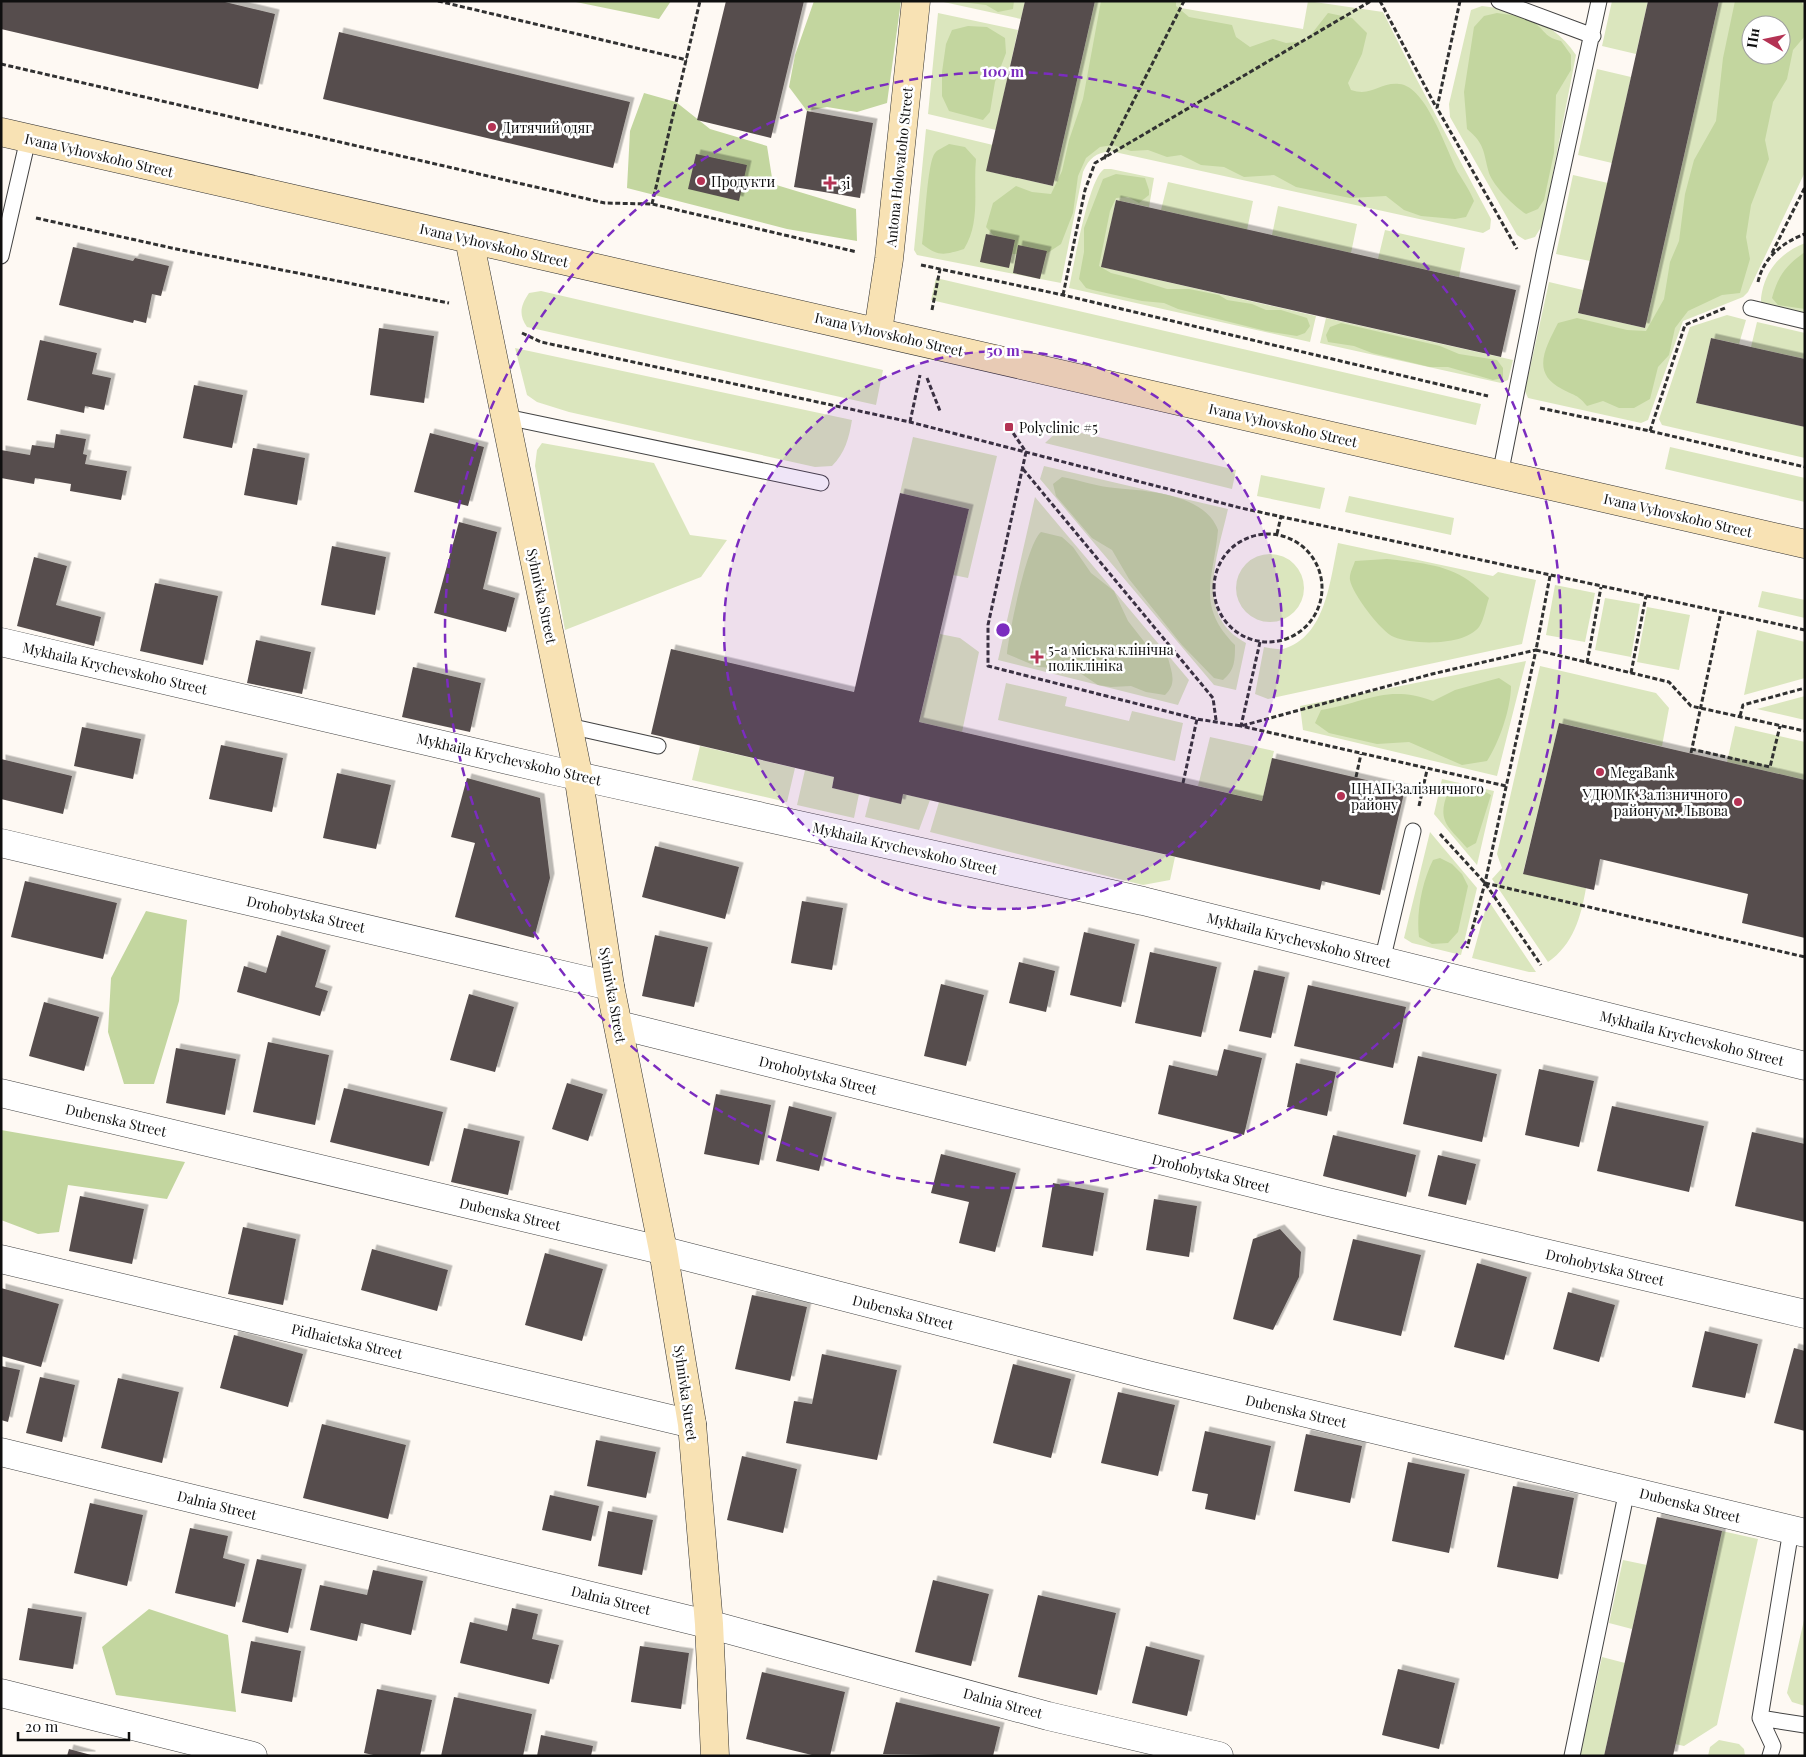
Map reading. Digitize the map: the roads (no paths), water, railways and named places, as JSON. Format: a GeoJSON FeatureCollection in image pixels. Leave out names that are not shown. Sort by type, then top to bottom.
{"type":"FeatureCollection","features":[{"type":"Feature","properties":{"kind":"street","name":"Antona Holovatoho Street"},"geometry":{"type":"LineString","coordinates":[[878,331],[889,259],[916,1]]}},
{"type":"Feature","properties":{"kind":"street","name":"Ivana Vyhovskoho Street"},"geometry":{"type":"LineString","coordinates":[[1,132],[1805,544]]}},
{"type":"Feature","properties":{"kind":"street","name":"Syhnivka Street"},"geometry":{"type":"LineString","coordinates":[[469,239],[569,726],[610,986],[663,1250],[692,1424],[708,1624],[716,1756]]}},
{"type":"Feature","properties":{"kind":"street","name":"Mykhaila Krychevskoho Street"},"geometry":{"type":"LineString","coordinates":[[1,642],[1133,899],[1805,1066]]}},
{"type":"Feature","properties":{"kind":"street","name":"Drohobytska Street"},"geometry":{"type":"LineString","coordinates":[[1,843],[610,986]]}},
{"type":"Feature","properties":{"kind":"street","name":"Drohobytska Street"},"geometry":{"type":"LineString","coordinates":[[619,1028],[627,1027],[1338,1204],[1805,1314]]}},
{"type":"Feature","properties":{"kind":"street","name":"Dubenska Street"},"geometry":{"type":"LineString","coordinates":[[1,1093],[663,1250],[1148,1375],[1798,1532]]}},
{"type":"Feature","properties":{"kind":"street","name":"Pidhaietska Street"},"geometry":{"type":"LineString","coordinates":[[1,1258],[692,1424]]}},
{"type":"Feature","properties":{"kind":"street","name":"Dalnia Street"},"geometry":{"type":"LineString","coordinates":[[1,1452],[708,1624],[1048,1716],[1219,1756]]}},
{"type":"Feature","properties":{"kind":"street"},"geometry":{"type":"LineString","coordinates":[[1,1693],[253,1756]]}},
{"type":"Feature","properties":{"kind":"lane"},"geometry":{"type":"LineString","coordinates":[[1499,1],[1593,36]]}},
{"type":"Feature","properties":{"kind":"lane"},"geometry":{"type":"LineString","coordinates":[[1500,475],[1544,254],[1593,36],[1599,1]]}},
{"type":"Feature","properties":{"kind":"lane"},"geometry":{"type":"LineString","coordinates":[[1,256],[28,139]]}},
{"type":"Feature","properties":{"kind":"lane"},"geometry":{"type":"LineString","coordinates":[[1751,308],[1805,320]]}},
{"type":"Feature","properties":{"kind":"lane"},"geometry":{"type":"LineString","coordinates":[[506,417],[821,483]]}},
{"type":"Feature","properties":{"kind":"lane"},"geometry":{"type":"LineString","coordinates":[[569,726],[658,746]]}},
{"type":"Feature","properties":{"kind":"lane"},"geometry":{"type":"LineString","coordinates":[[1382,961],[1413,831]]}},
{"type":"Feature","properties":{"kind":"lane"},"geometry":{"type":"LineString","coordinates":[[1572,1756],[1627,1490]]}},
{"type":"Feature","properties":{"kind":"lane"},"geometry":{"type":"LineString","coordinates":[[1770,1756],[1772,1746],[1760,1718],[1798,1532]]}},
{"type":"Feature","properties":{"kind":"lane"},"geometry":{"type":"LineString","coordinates":[[1760,1718],[1805,1725]]}},
{"type":"Feature","properties":{"kind":"place","name":"Дитячий одяг"},"geometry":{"type":"Point","coordinates":[492,127]}},
{"type":"Feature","properties":{"kind":"place","name":"Продукти"},"geometry":{"type":"Point","coordinates":[701,181]}},
{"type":"Feature","properties":{"kind":"place","name":"3i"},"geometry":{"type":"Point","coordinates":[830,183]}},
{"type":"Feature","properties":{"kind":"place","name":"Polyclinic #5"},"geometry":{"type":"Point","coordinates":[1009,427]}},
{"type":"Feature","properties":{"kind":"place","name":"5-а міська клінічна поліклініка"},"geometry":{"type":"Point","coordinates":[1037,657]}},
{"type":"Feature","properties":{"kind":"place","name":"MegaBank"},"geometry":{"type":"Point","coordinates":[1600,772]}},
{"type":"Feature","properties":{"kind":"place","name":"ЦНАП Залізничного району"},"geometry":{"type":"Point","coordinates":[1341,796]}},
{"type":"Feature","properties":{"kind":"place","name":"УДЮМК Залізничного району м. Львова"},"geometry":{"type":"Point","coordinates":[1738,802]}}]}
